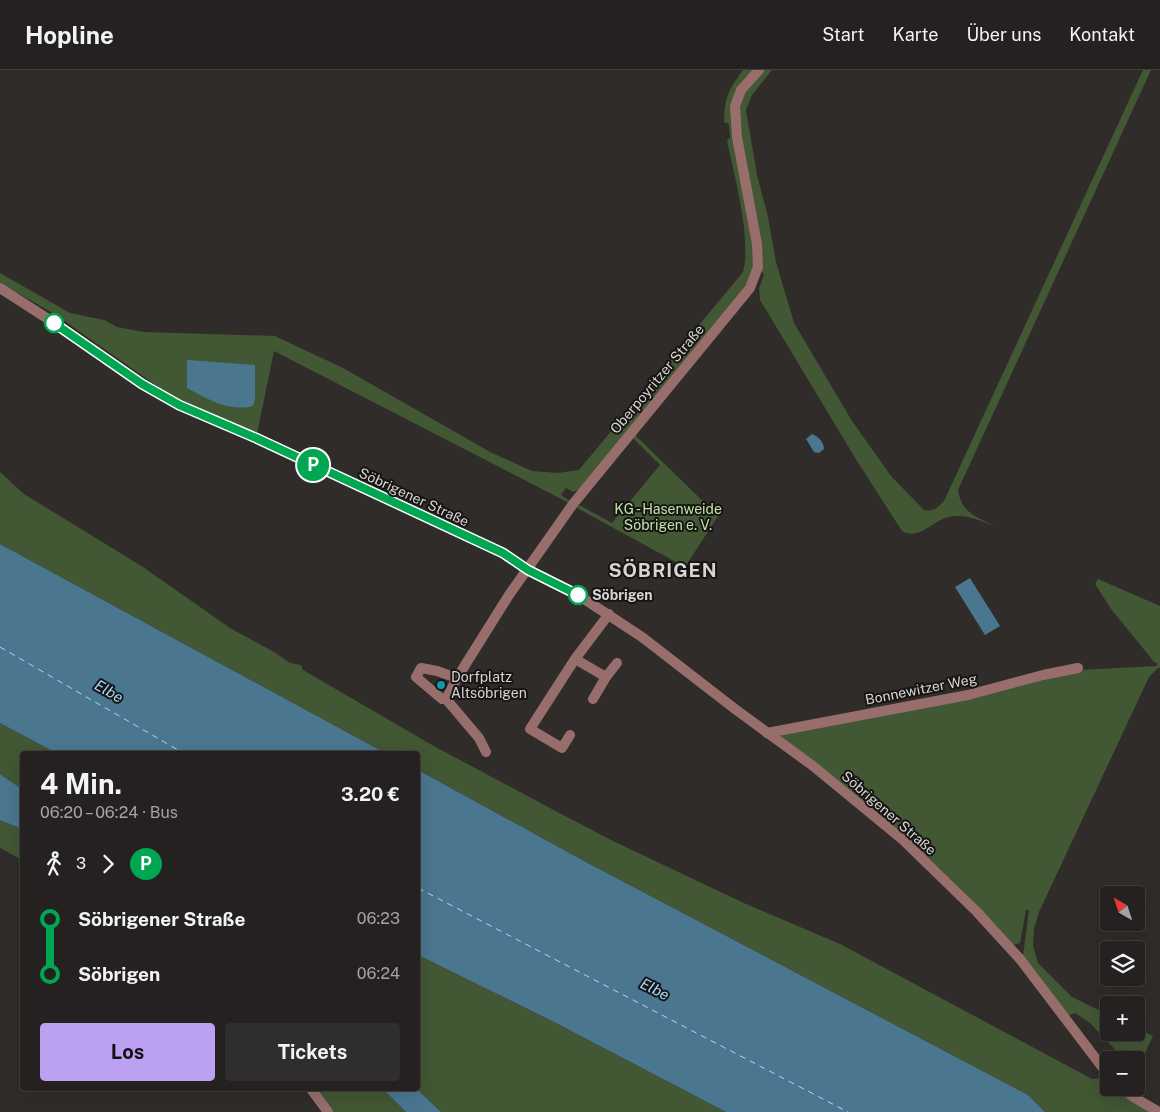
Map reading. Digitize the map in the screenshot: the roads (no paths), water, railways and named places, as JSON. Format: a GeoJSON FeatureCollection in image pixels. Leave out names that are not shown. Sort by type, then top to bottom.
{"type":"FeatureCollection","features":[{"type":"Feature","properties":{"kind":"street","name":"Oberpoyritzer Straße"},"geometry":{"type":"LineString","coordinates":[[446,699],[509,595],[573,504],[742,299],[756,276],[758,267],[757,244],[735,120],[735,106],[741,90],[759,70]]}},
{"type":"Feature","properties":{"kind":"street","name":"Söbrigener Straße"},"geometry":{"type":"LineString","coordinates":[[0,288],[62,328],[142,384],[179,405],[256,438],[503,553],[528,570],[578,595],[609,614],[813,766],[903,840],[977,912],[1020,959],[1100,1064]]}},
{"type":"Feature","properties":{"kind":"street"},"geometry":{"type":"LineString","coordinates":[[570,735],[562,748],[530,729],[575,659],[609,614]]}},
{"type":"Feature","properties":{"kind":"street"},"geometry":{"type":"LineString","coordinates":[[575,659],[606,677]]}},
{"type":"Feature","properties":{"kind":"street"},"geometry":{"type":"LineString","coordinates":[[593,699],[606,677],[618,663]]}},
{"type":"Feature","properties":{"kind":"street"},"geometry":{"type":"LineString","coordinates":[[457,678],[437,671],[420,668],[416,677],[442,699],[446,699],[477,736],[486,752]]}},
{"type":"Feature","properties":{"kind":"street","name":"Bonnewitzer Weg"},"geometry":{"type":"LineString","coordinates":[[767,733],[968,695],[1043,675],[1078,668]]}},
{"type":"Feature","properties":{"kind":"street"},"geometry":{"type":"LineString","coordinates":[[312,1091],[328,1112]]}},
{"type":"Feature","properties":{"kind":"street"},"geometry":{"type":"LineString","coordinates":[[1132,1096],[1158,1112]]}},
{"type":"Feature","properties":{"kind":"water"},"geometry":{"type":"Polygon","coordinates":[[[187,360],[255,365],[255,399],[253,406],[227,406],[187,388],[187,360]]]}},
{"type":"Feature","properties":{"kind":"water"},"geometry":{"type":"Polygon","coordinates":[[[812,434],[823,444],[824,449],[819,453],[814,452],[806,439],[812,434]]]}},
{"type":"Feature","properties":{"kind":"water","name":"Elbe"},"geometry":{"type":"Polygon","coordinates":[[[0,544],[381,751],[52,751],[0,723],[0,544]]]}},
{"type":"Feature","properties":{"kind":"water"},"geometry":{"type":"Polygon","coordinates":[[[970,578],[1000,626],[985,635],[955,587],[970,578]]]}},
{"type":"Feature","properties":{"kind":"water","name":"Elbe"},"geometry":{"type":"Polygon","coordinates":[[[420,771],[584,861],[1028,1095],[1045,1112],[726,1112],[554,1022],[420,956],[420,771]]]}},
{"type":"Feature","properties":{"kind":"water"},"geometry":{"type":"Polygon","coordinates":[[[0,774],[20,788],[20,828],[0,820],[0,774]]]}},
{"type":"Feature","properties":{"kind":"water"},"geometry":{"type":"Polygon","coordinates":[[[385,1091],[419,1091],[441,1112],[406,1112],[385,1091]]]}},
{"type":"Feature","properties":{"kind":"place","name":"Söbrigen"},"geometry":{"type":"Point","coordinates":[578,595]}},
{"type":"Feature","properties":{"kind":"place","name":"Dorfplatz Altsöbrigen"},"geometry":{"type":"Point","coordinates":[441,685]}},
{"type":"Feature","properties":{"kind":"district","name":"SÖBRIGEN"},"geometry":{"type":"Point","coordinates":[663,570]}},
{"type":"Feature","properties":{"kind":"park label","name":"KG - Hasenweide Söbrigen e. V."},"geometry":{"type":"Point","coordinates":[668,518]}}]}
